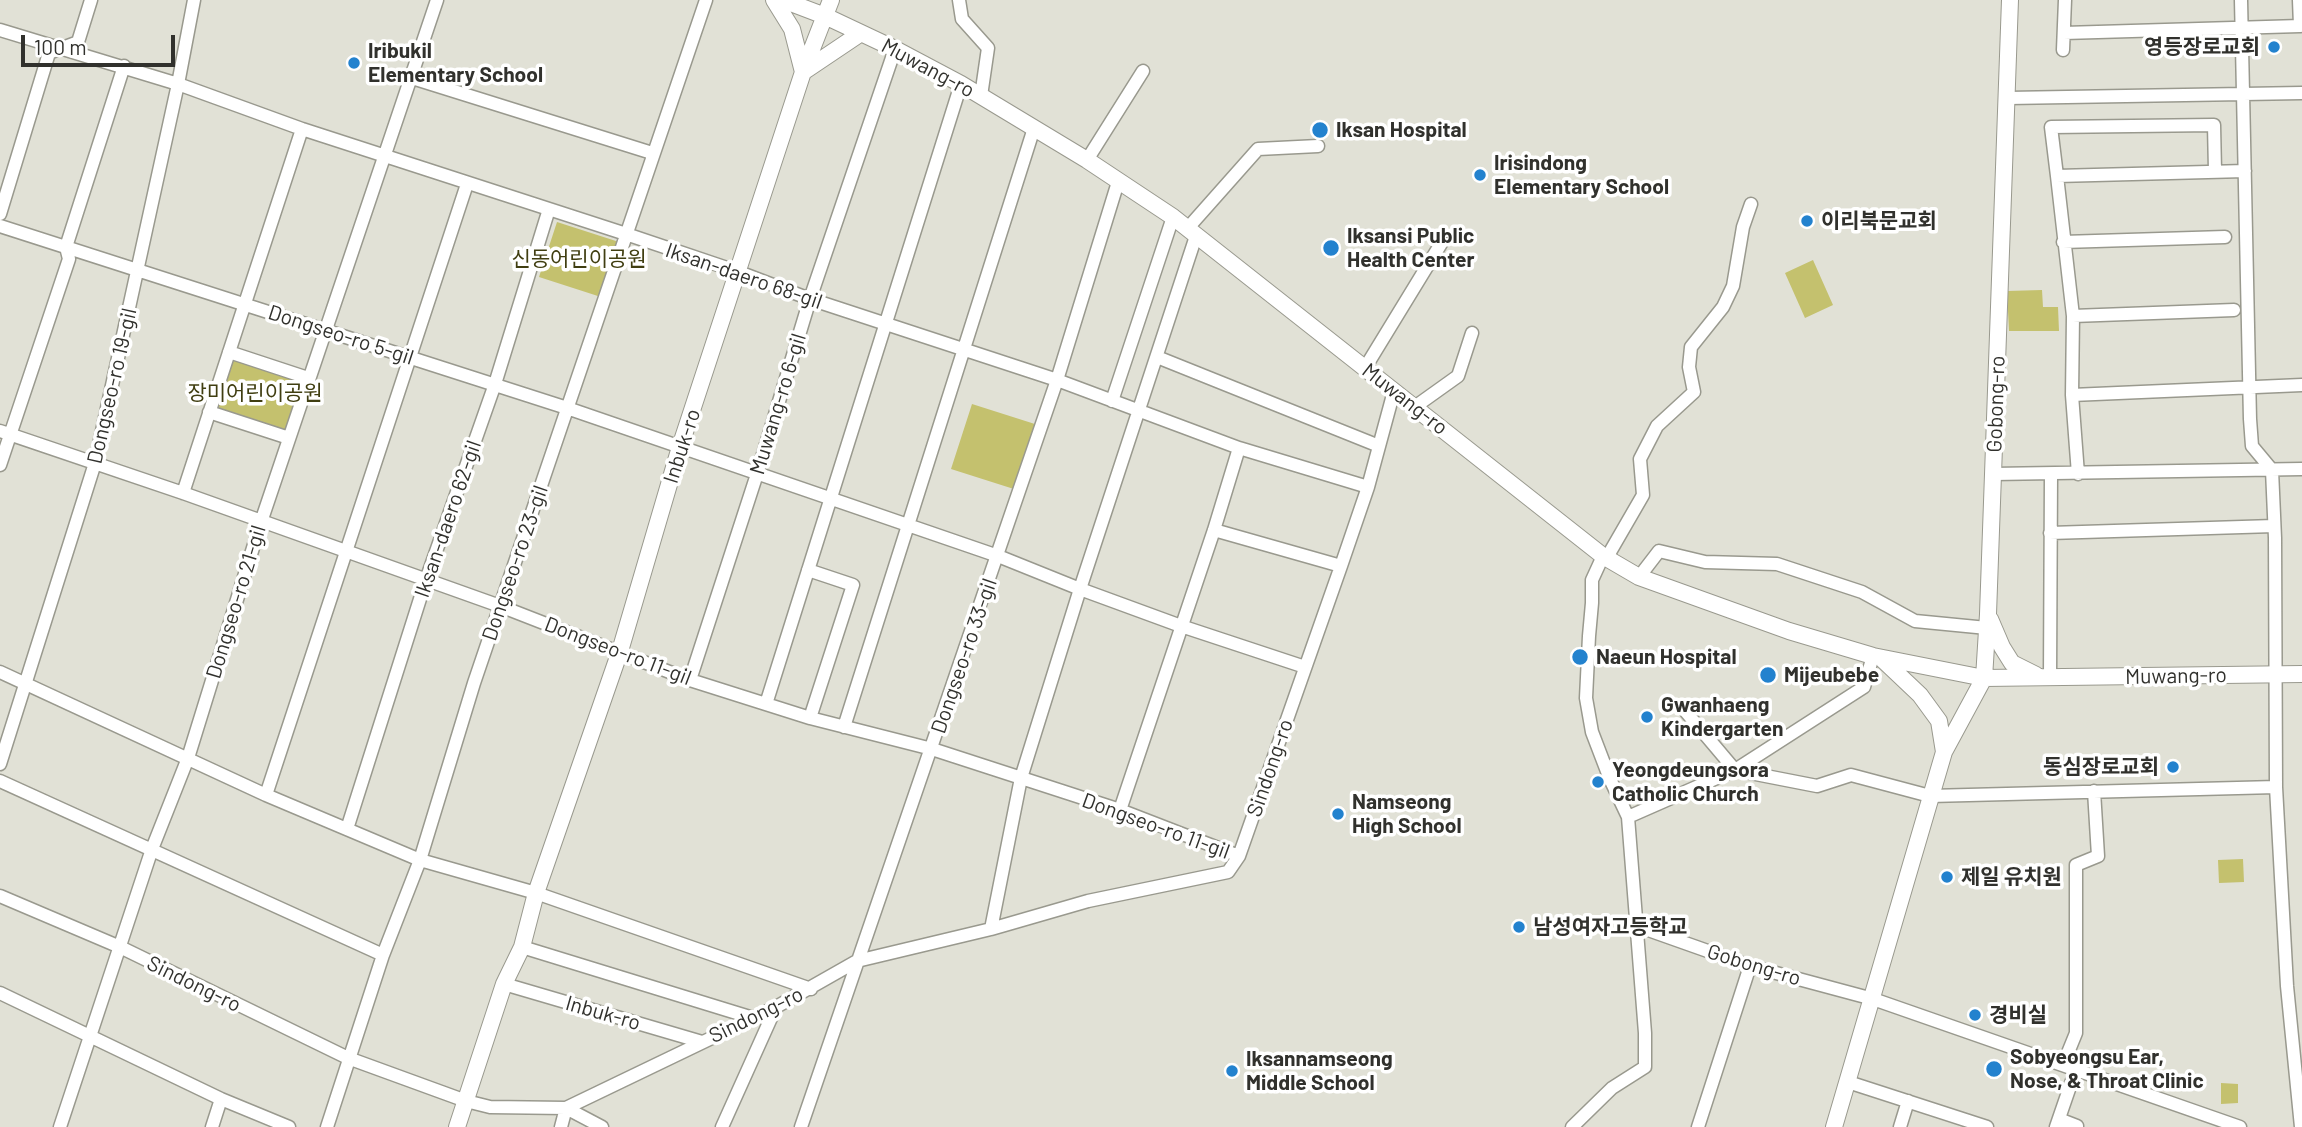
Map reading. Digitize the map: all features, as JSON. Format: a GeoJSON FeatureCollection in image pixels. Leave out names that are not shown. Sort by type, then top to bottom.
{"type":"FeatureCollection","features":[{"type":"Feature","properties":{"kind":"street"},"geometry":{"type":"LineString","coordinates":[[0,214],[49,53],[78,41],[91,0]]}},
{"type":"Feature","properties":{"kind":"street","name":"Dongseo-ro 19-gil"},"geometry":{"type":"LineString","coordinates":[[0,764],[95,463],[194,0]]}},
{"type":"Feature","properties":{"kind":"street","name":"Dongseo-ro 21-gil"},"geometry":{"type":"LineString","coordinates":[[60,1127],[152,849],[188,758],[308,378],[437,0]]}},
{"type":"Feature","properties":{"kind":"street","name":"Dongseo-ro 23-gil"},"geometry":{"type":"LineString","coordinates":[[327,1127],[383,955],[420,860],[500,606],[705,0]]}},
{"type":"Feature","properties":{"kind":"street"},"geometry":{"type":"LineString","coordinates":[[774,0],[792,29],[803,72],[861,33]]}},
{"type":"Feature","properties":{"kind":"street","name":"Muwang-ro"},"geometry":{"type":"LineString","coordinates":[[783,0],[828,8],[861,33],[961,84],[1087,160],[1173,217],[1605,558],[1639,577],[1789,631],[1877,657],[1984,678],[2302,674]]}},
{"type":"Feature","properties":{"kind":"street"},"geometry":{"type":"LineString","coordinates":[[959,0],[962,19],[988,48],[981,96]]}},
{"type":"Feature","properties":{"kind":"street","name":"Gobong-ro"},"geometry":{"type":"LineString","coordinates":[[1834,1127],[1944,752],[1984,678],[2010,0]]}},
{"type":"Feature","properties":{"kind":"street"},"geometry":{"type":"LineString","coordinates":[[2063,50],[2065,0]]}},
{"type":"Feature","properties":{"kind":"street"},"geometry":{"type":"LineString","coordinates":[[2241,0],[2252,446],[2272,470],[2276,788],[2287,986],[2301,1127]]}},
{"type":"Feature","properties":{"kind":"street"},"geometry":{"type":"LineString","coordinates":[[2064,33],[2300,26],[2299,0]]}},
{"type":"Feature","properties":{"kind":"street","name":"Inbuk-ro"},"geometry":{"type":"LineString","coordinates":[[457,1127],[504,984],[522,947],[536,893],[620,651],[680,447],[803,72],[828,8]]}},
{"type":"Feature","properties":{"kind":"street","name":"Iksan-daero 68-gil"},"geometry":{"type":"LineString","coordinates":[[0,30],[178,84],[302,130],[626,234],[963,351],[1057,380],[1239,448],[1367,487]]}},
{"type":"Feature","properties":{"kind":"street","name":"Muwang-ro 6-gil"},"geometry":{"type":"LineString","coordinates":[[690,680],[810,299],[895,49]]}},
{"type":"Feature","properties":{"kind":"street"},"geometry":{"type":"LineString","coordinates":[[0,465],[5,433],[69,259],[66,247],[124,66]]}},
{"type":"Feature","properties":{"kind":"street"},"geometry":{"type":"LineString","coordinates":[[1087,160],[1143,71]]}},
{"type":"Feature","properties":{"kind":"street"},"geometry":{"type":"LineString","coordinates":[[409,77],[652,153]]}},
{"type":"Feature","properties":{"kind":"street"},"geometry":{"type":"LineString","coordinates":[[765,704],[961,84]]}},
{"type":"Feature","properties":{"kind":"street"},"geometry":{"type":"LineString","coordinates":[[2008,98],[2302,93]]}},
{"type":"Feature","properties":{"kind":"street"},"geometry":{"type":"LineString","coordinates":[[2078,474],[2072,395],[2073,316],[2051,127],[2214,125],[2215,172]]}},
{"type":"Feature","properties":{"kind":"street"},"geometry":{"type":"LineString","coordinates":[[844,727],[1034,128]]}},
{"type":"Feature","properties":{"kind":"street"},"geometry":{"type":"LineString","coordinates":[[183,493],[302,130]]}},
{"type":"Feature","properties":{"kind":"street"},"geometry":{"type":"LineString","coordinates":[[991,929],[1021,778],[1157,357],[1191,232],[1258,149],[1318,146]]}},
{"type":"Feature","properties":{"kind":"street"},"geometry":{"type":"LineString","coordinates":[[2057,176],[2245,171]]}},
{"type":"Feature","properties":{"kind":"street","name":"Dongseo-ro 33-gil"},"geometry":{"type":"LineString","coordinates":[[801,1127],[998,556],[1057,380],[1118,182]]}},
{"type":"Feature","properties":{"kind":"street"},"geometry":{"type":"LineString","coordinates":[[266,794],[467,184]]}},
{"type":"Feature","properties":{"kind":"street"},"geometry":{"type":"LineString","coordinates":[[1572,1127],[1612,1088],[1645,1067],[1645,1033],[1628,817],[1592,732],[1586,698],[1591,580],[1643,495],[1640,459],[1657,426],[1694,392],[1689,366],[1691,347],[1723,307],[1733,286],[1743,227],[1751,204]]}},
{"type":"Feature","properties":{"kind":"street","name":"Iksan-daero 62-gil"},"geometry":{"type":"LineString","coordinates":[[347,829],[426,580],[495,384],[549,209]]}},
{"type":"Feature","properties":{"kind":"street"},"geometry":{"type":"LineString","coordinates":[[1112,401],[1173,217]]}},
{"type":"Feature","properties":{"kind":"street","name":"Dongseo-ro 5-gil"},"geometry":{"type":"LineString","coordinates":[[0,226],[567,408],[998,556],[1181,626],[1305,667]]}},
{"type":"Feature","properties":{"kind":"street"},"geometry":{"type":"LineString","coordinates":[[2063,242],[2225,237]]}},
{"type":"Feature","properties":{"kind":"street"},"geometry":{"type":"LineString","coordinates":[[1365,368],[1442,242]]}},
{"type":"Feature","properties":{"kind":"street"},"geometry":{"type":"LineString","coordinates":[[2073,316],[2234,310]]}},
{"type":"Feature","properties":{"kind":"street"},"geometry":{"type":"LineString","coordinates":[[1416,407],[1458,376],[1472,333]]}},
{"type":"Feature","properties":{"kind":"street"},"geometry":{"type":"LineString","coordinates":[[229,352],[308,378]]}},
{"type":"Feature","properties":{"kind":"street"},"geometry":{"type":"LineString","coordinates":[[1157,357],[1379,446]]}},
{"type":"Feature","properties":{"kind":"street"},"geometry":{"type":"LineString","coordinates":[[2072,395],[2302,385]]}},
{"type":"Feature","properties":{"kind":"street","name":"Sindong-ro"},"geometry":{"type":"LineString","coordinates":[[0,896],[120,947],[348,1058],[466,1101],[490,1107],[566,1108],[776,1007],[857,961],[991,929],[1088,901],[1228,872],[1240,856],[1341,566],[1394,391]]}},
{"type":"Feature","properties":{"kind":"street"},"geometry":{"type":"LineString","coordinates":[[209,412],[289,438]]}},
{"type":"Feature","properties":{"kind":"street","name":"Dongseo-ro 11-gil"},"geometry":{"type":"LineString","coordinates":[[5,433],[500,606],[690,680],[810,718],[932,749],[1120,810],[1240,856]]}},
{"type":"Feature","properties":{"kind":"street"},"geometry":{"type":"LineString","coordinates":[[1120,810],[1239,448]]}},
{"type":"Feature","properties":{"kind":"street"},"geometry":{"type":"LineString","coordinates":[[1993,474],[2302,469]]}},
{"type":"Feature","properties":{"kind":"street"},"geometry":{"type":"LineString","coordinates":[[1639,577],[1659,551],[1705,562],[1777,564],[1862,592],[1915,621],[1988,621],[2012,663],[2044,677],[2051,474]]}},
{"type":"Feature","properties":{"kind":"street"},"geometry":{"type":"LineString","coordinates":[[2050,533],[2274,526]]}},
{"type":"Feature","properties":{"kind":"street"},"geometry":{"type":"LineString","coordinates":[[1214,530],[1341,566]]}},
{"type":"Feature","properties":{"kind":"street"},"geometry":{"type":"LineString","coordinates":[[808,570],[852,585],[810,718]]}},
{"type":"Feature","properties":{"kind":"street"},"geometry":{"type":"LineString","coordinates":[[1628,817],[1735,770],[1864,687],[1877,657],[1920,695],[1939,721],[1944,752]]}},
{"type":"Feature","properties":{"kind":"street"},"geometry":{"type":"LineString","coordinates":[[0,672],[266,794],[420,860],[536,893],[811,989]]}},
{"type":"Feature","properties":{"kind":"street"},"geometry":{"type":"LineString","coordinates":[[1686,712],[1735,770],[1817,786],[1851,775],[1930,796],[2276,788]]}},
{"type":"Feature","properties":{"kind":"street"},"geometry":{"type":"LineString","coordinates":[[0,781],[383,955]]}},
{"type":"Feature","properties":{"kind":"street"},"geometry":{"type":"LineString","coordinates":[[2077,1126],[2057,1123],[2069,1029],[2076,1024],[2076,865],[2098,856],[2094,791]]}},
{"type":"Feature","properties":{"kind":"street","name":"Gobong-ro"},"geometry":{"type":"LineString","coordinates":[[1637,926],[1749,966],[1873,999]]}},
{"type":"Feature","properties":{"kind":"street","name":"Inbuk-ro"},"geometry":{"type":"LineString","coordinates":[[522,947],[753,1018]]}},
{"type":"Feature","properties":{"kind":"street"},"geometry":{"type":"LineString","coordinates":[[1698,1127],[1749,966]]}},
{"type":"Feature","properties":{"kind":"street","name":"Inbuk-ro"},"geometry":{"type":"LineString","coordinates":[[504,984],[702,1042]]}},
{"type":"Feature","properties":{"kind":"street"},"geometry":{"type":"LineString","coordinates":[[0,993],[221,1099],[289,1127]]}},
{"type":"Feature","properties":{"kind":"street"},"geometry":{"type":"LineString","coordinates":[[1873,999],[2240,1127]]}},
{"type":"Feature","properties":{"kind":"street"},"geometry":{"type":"LineString","coordinates":[[722,1127],[776,1007]]}},
{"type":"Feature","properties":{"kind":"street"},"geometry":{"type":"LineString","coordinates":[[1848,1083],[1980,1126]]}},
{"type":"Feature","properties":{"kind":"street"},"geometry":{"type":"LineString","coordinates":[[212,1127],[221,1099]]}},
{"type":"Feature","properties":{"kind":"street"},"geometry":{"type":"LineString","coordinates":[[1900,1127],[1908,1101]]}},
{"type":"Feature","properties":{"kind":"street"},"geometry":{"type":"LineString","coordinates":[[561,1127],[566,1108],[602,1127]]}},
{"type":"Feature","properties":{"kind":"green space","name":"신동어린이공원"},"geometry":{"type":"Polygon","coordinates":[[[557,222],[619,242],[601,297],[539,277],[557,222]]]}},
{"type":"Feature","properties":{"kind":"green space"},"geometry":{"type":"Polygon","coordinates":[[[1813,260],[1833,305],[1805,318],[1785,273],[1813,260]]]}},
{"type":"Feature","properties":{"kind":"green space"},"geometry":{"type":"Polygon","coordinates":[[[2042,290],[2043,307],[2058,307],[2059,331],[2009,331],[2007,291],[2042,290]]]}},
{"type":"Feature","properties":{"kind":"green space","name":"장미어린이공원"},"geometry":{"type":"Polygon","coordinates":[[[231,356],[305,380],[287,433],[214,409],[231,356]]]}},
{"type":"Feature","properties":{"kind":"green space"},"geometry":{"type":"Polygon","coordinates":[[[972,404],[1038,425],[1017,490],[951,469],[972,404]]]}},
{"type":"Feature","properties":{"kind":"green space"},"geometry":{"type":"Polygon","coordinates":[[[2243,859],[2244,882],[2219,883],[2218,860],[2243,859]]]}},
{"type":"Feature","properties":{"kind":"green space"},"geometry":{"type":"Polygon","coordinates":[[[2221,1083],[2238,1084],[2238,1103],[2221,1104],[2221,1083]]]}},
{"type":"Feature","properties":{"kind":"place","name":"영등장로교회"},"geometry":{"type":"Point","coordinates":[2274,47]}},
{"type":"Feature","properties":{"kind":"place","name":"Iribukil Elementary School"},"geometry":{"type":"Point","coordinates":[354,63]}},
{"type":"Feature","properties":{"kind":"place","name":"Iksan Hospital"},"geometry":{"type":"Point","coordinates":[1320,130]}},
{"type":"Feature","properties":{"kind":"place","name":"Irisindong Elementary School"},"geometry":{"type":"Point","coordinates":[1480,175]}},
{"type":"Feature","properties":{"kind":"place","name":"이리북문교회"},"geometry":{"type":"Point","coordinates":[1807,221]}},
{"type":"Feature","properties":{"kind":"place","name":"Iksansi Public Health Center"},"geometry":{"type":"Point","coordinates":[1331,248]}},
{"type":"Feature","properties":{"kind":"place","name":"Naeun Hospital"},"geometry":{"type":"Point","coordinates":[1580,657]}},
{"type":"Feature","properties":{"kind":"place","name":"Mijeubebe"},"geometry":{"type":"Point","coordinates":[1768,675]}},
{"type":"Feature","properties":{"kind":"place","name":"Gwanhaeng Kindergarten"},"geometry":{"type":"Point","coordinates":[1647,717]}},
{"type":"Feature","properties":{"kind":"place","name":"동심장로교회"},"geometry":{"type":"Point","coordinates":[2173,767]}},
{"type":"Feature","properties":{"kind":"place","name":"Yeongdeungsora Catholic Church"},"geometry":{"type":"Point","coordinates":[1598,782]}},
{"type":"Feature","properties":{"kind":"place","name":"Namseong High School"},"geometry":{"type":"Point","coordinates":[1338,814]}},
{"type":"Feature","properties":{"kind":"place","name":"제일 유치원"},"geometry":{"type":"Point","coordinates":[1947,877]}},
{"type":"Feature","properties":{"kind":"place","name":"남성여자고등학교"},"geometry":{"type":"Point","coordinates":[1519,927]}},
{"type":"Feature","properties":{"kind":"place","name":"경비실"},"geometry":{"type":"Point","coordinates":[1975,1015]}},
{"type":"Feature","properties":{"kind":"place","name":"Sobyeongsu Ear, Nose, & Throat Clinic"},"geometry":{"type":"Point","coordinates":[1994,1069]}},
{"type":"Feature","properties":{"kind":"place","name":"Iksannamseong Middle School"},"geometry":{"type":"Point","coordinates":[1232,1071]}}]}
